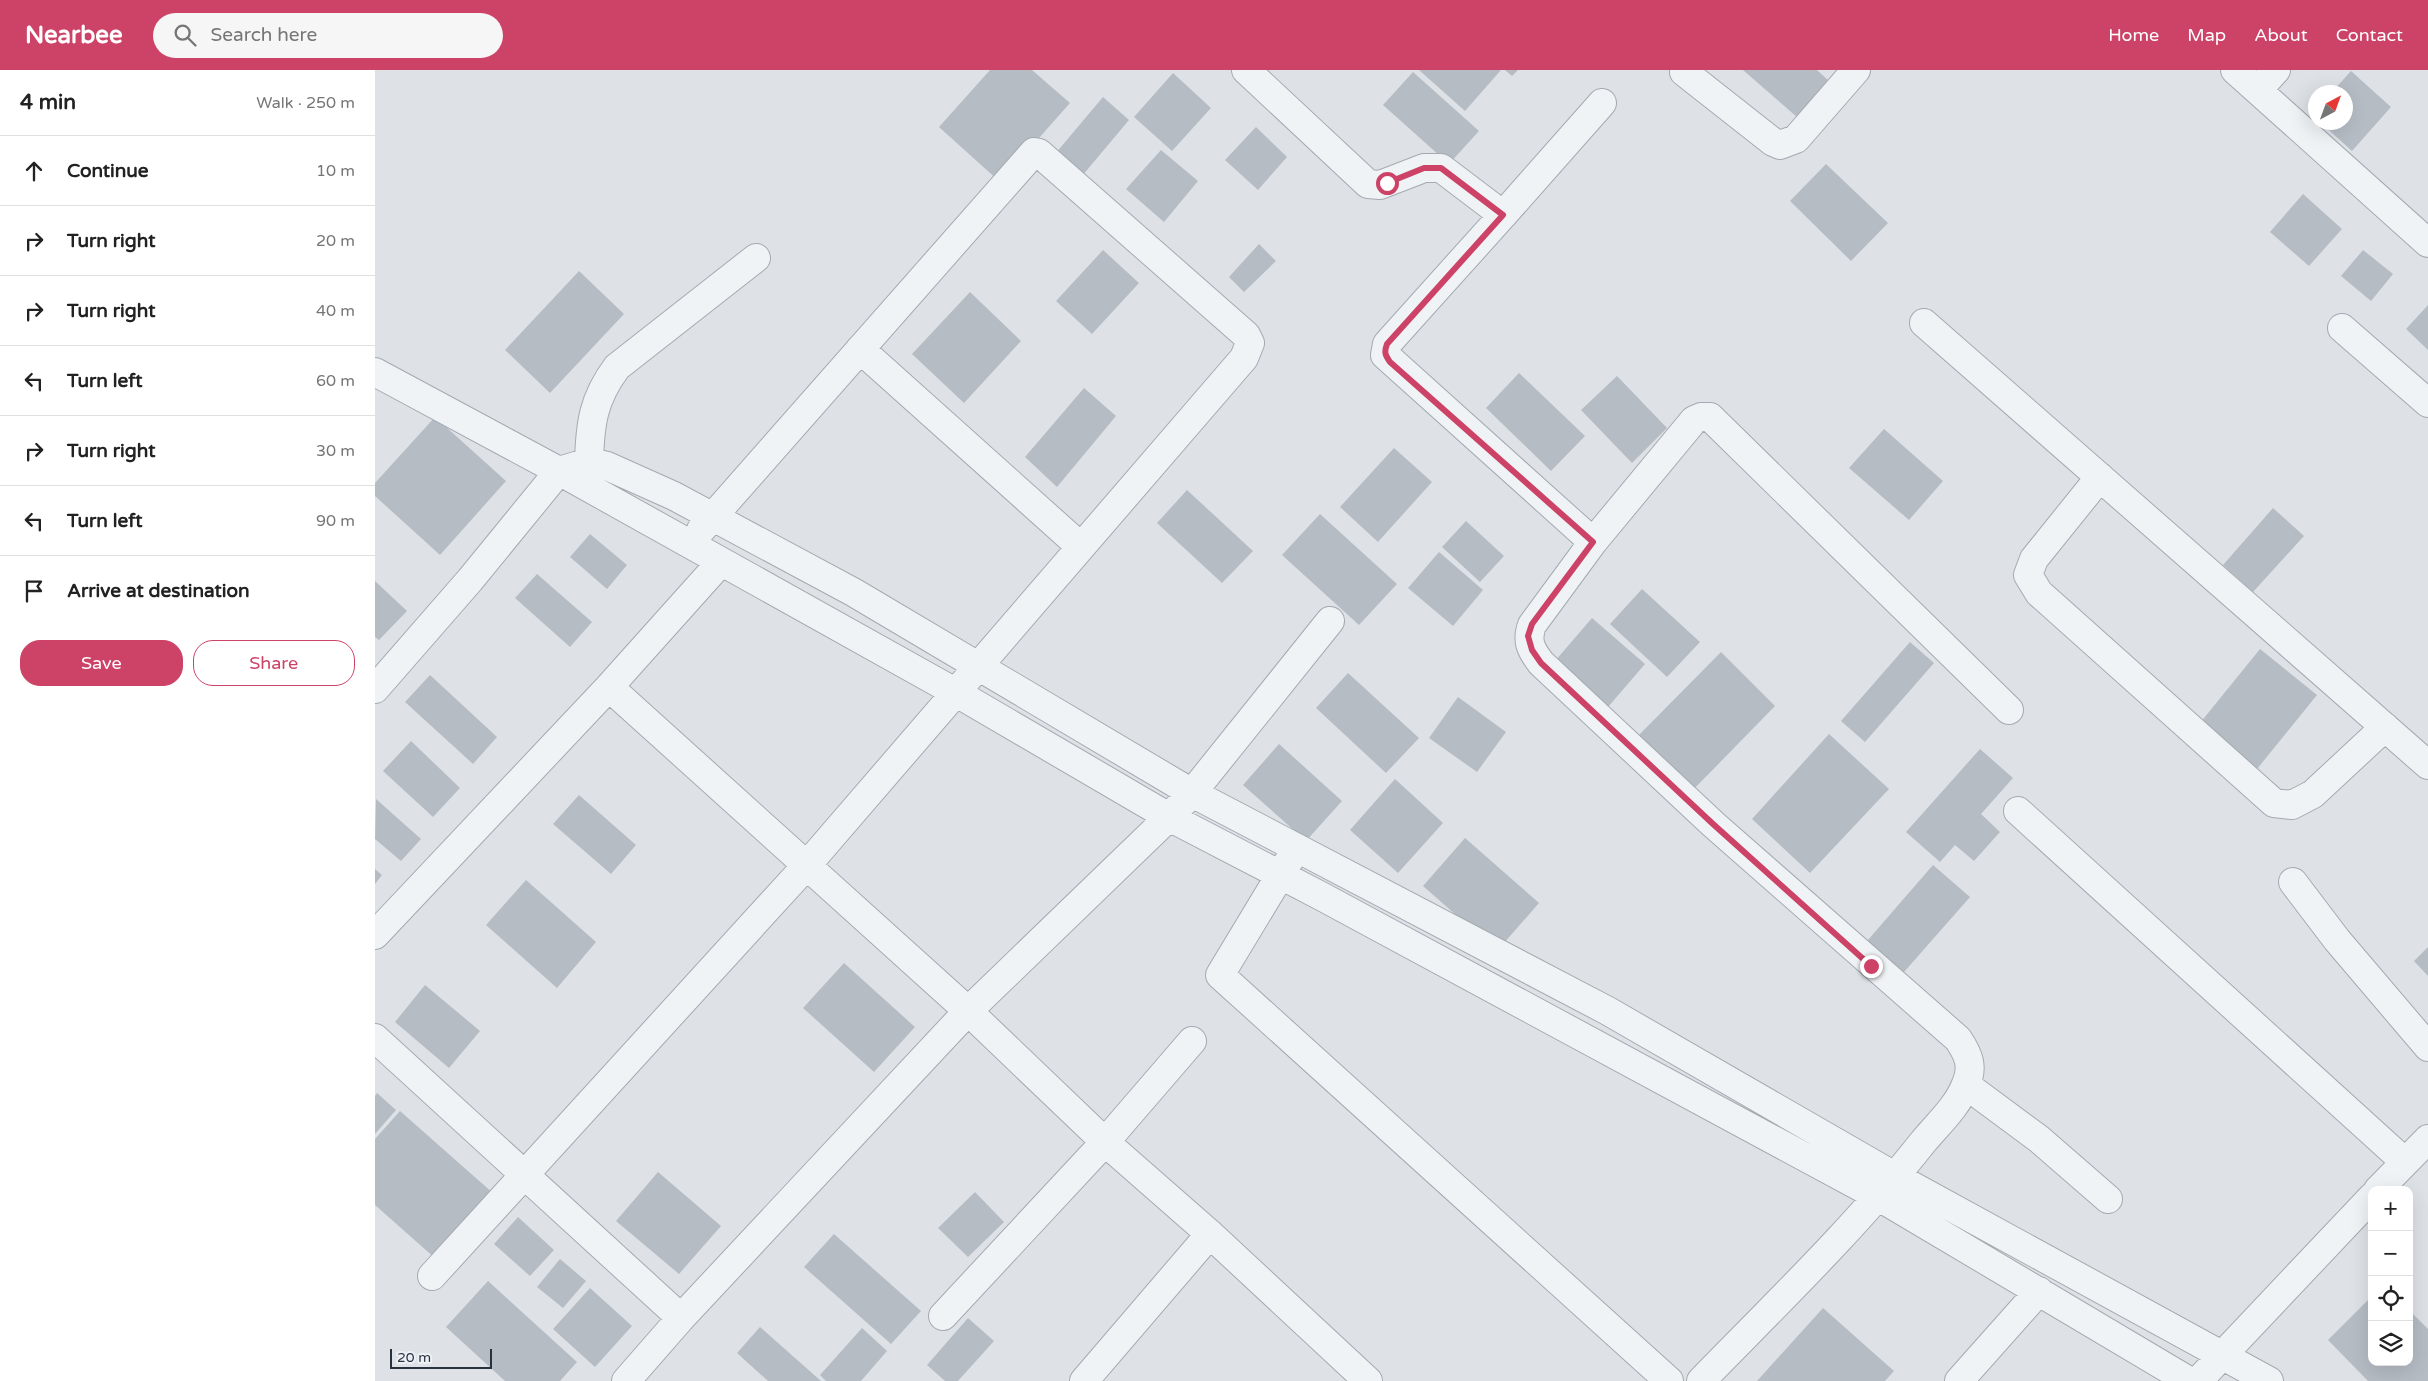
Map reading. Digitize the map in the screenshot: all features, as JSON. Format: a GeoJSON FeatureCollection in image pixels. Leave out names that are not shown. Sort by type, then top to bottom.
{"type":"FeatureCollection","features":[{"type":"Feature","properties":{"kind":"street"},"geometry":{"type":"LineString","coordinates":[[1246,70],[1368,184],[1380,185],[1424,168],[1441,168],[1503,215]]}},
{"type":"Feature","properties":{"kind":"street"},"geometry":{"type":"LineString","coordinates":[[1684,71],[1773,142],[1780,145],[1796,139],[1856,70]]}},
{"type":"Feature","properties":{"kind":"street"},"geometry":{"type":"LineString","coordinates":[[2235,70],[2428,244]]}},
{"type":"Feature","properties":{"kind":"street"},"geometry":{"type":"LineString","coordinates":[[2258,90],[2276,70]]}},
{"type":"Feature","properties":{"kind":"street"},"geometry":{"type":"LineString","coordinates":[[1593,542],[1385,355],[1387,344],[1602,103]]}},
{"type":"Feature","properties":{"kind":"street"},"geometry":{"type":"LineString","coordinates":[[432,1276],[807,865],[1244,358],[1249,343],[1246,335],[1036,152],[1032,153],[688,544]]}},
{"type":"Feature","properties":{"kind":"street"},"geometry":{"type":"LineString","coordinates":[[589,462],[590,428],[595,404],[607,380],[617,367],[755,258]]}},
{"type":"Feature","properties":{"kind":"street"},"geometry":{"type":"LineString","coordinates":[[1924,324],[2428,765]]}},
{"type":"Feature","properties":{"kind":"street"},"geometry":{"type":"LineString","coordinates":[[2341,328],[2428,404]]}},
{"type":"Feature","properties":{"kind":"street"},"geometry":{"type":"LineString","coordinates":[[860,349],[1081,547]]}},
{"type":"Feature","properties":{"kind":"street"},"geometry":{"type":"LineString","coordinates":[[375,372],[559,471],[955,692],[1169,818],[1887,1187],[2222,1354],[2269,1381]]}},
{"type":"Feature","properties":{"kind":"street"},"geometry":{"type":"LineString","coordinates":[[1701,1381],[1887,1187],[1957,1101],[1966,1085],[1971,1067],[1969,1057],[1958,1039],[1713,824],[1587,709],[1536,656],[1528,636],[1532,624],[1593,542],[1694,420],[1710,417],[2009,710]]}},
{"type":"Feature","properties":{"kind":"street"},"geometry":{"type":"LineString","coordinates":[[375,689],[470,580],[559,471],[589,462],[607,466],[674,496],[853,592],[1192,793],[1608,1011],[1887,1187],[2039,1291],[2189,1381]]}},
{"type":"Feature","properties":{"kind":"street"},"geometry":{"type":"LineString","coordinates":[[2100,477],[2034,559],[2028,575],[2039,593],[2274,803],[2292,805],[2313,794],[2385,727]]}},
{"type":"Feature","properties":{"kind":"street"},"geometry":{"type":"LineString","coordinates":[[375,935],[609,687],[721,562]]}},
{"type":"Feature","properties":{"kind":"street"},"geometry":{"type":"LineString","coordinates":[[626,1381],[681,1318],[968,1011],[1169,818],[1192,793],[1330,622]]}},
{"type":"Feature","properties":{"kind":"street"},"geometry":{"type":"LineString","coordinates":[[609,687],[968,1011],[1105,1142],[1209,1234],[1366,1381]]}},
{"type":"Feature","properties":{"kind":"street"},"geometry":{"type":"LineString","coordinates":[[2018,811],[2405,1162]]}},
{"type":"Feature","properties":{"kind":"street"},"geometry":{"type":"LineString","coordinates":[[1296,848],[1220,975],[1669,1381]]}},
{"type":"Feature","properties":{"kind":"street"},"geometry":{"type":"LineString","coordinates":[[2293,882],[2337,940],[2428,1047]]}},
{"type":"Feature","properties":{"kind":"street"},"geometry":{"type":"LineString","coordinates":[[375,1038],[681,1318]]}},
{"type":"Feature","properties":{"kind":"street"},"geometry":{"type":"LineString","coordinates":[[943,1316],[1105,1142],[1192,1041]]}},
{"type":"Feature","properties":{"kind":"street"},"geometry":{"type":"LineString","coordinates":[[1966,1085],[2039,1139],[2108,1199]]}},
{"type":"Feature","properties":{"kind":"street"},"geometry":{"type":"LineString","coordinates":[[2382,1186],[2428,1139]]}},
{"type":"Feature","properties":{"kind":"street"},"geometry":{"type":"LineString","coordinates":[[2198,1381],[2368,1200]]}},
{"type":"Feature","properties":{"kind":"street"},"geometry":{"type":"LineString","coordinates":[[1084,1381],[1209,1234]]}},
{"type":"Feature","properties":{"kind":"street"},"geometry":{"type":"LineString","coordinates":[[1959,1381],[2039,1291]]}},
{"type":"Feature","properties":{"kind":"building"},"geometry":{"type":"Polygon","coordinates":[[[990,70],[1032,70],[1070,103],[1000,182],[939,127],[990,70]]]}},
{"type":"Feature","properties":{"kind":"building"},"geometry":{"type":"Polygon","coordinates":[[[1419,70],[1501,70],[1465,111],[1419,70]]]}},
{"type":"Feature","properties":{"kind":"building"},"geometry":{"type":"Polygon","coordinates":[[[1505,70],[1518,70],[1512,76],[1505,70]]]}},
{"type":"Feature","properties":{"kind":"building"},"geometry":{"type":"Polygon","coordinates":[[[1743,70],[1817,70],[1830,82],[1798,118],[1743,70]]]}},
{"type":"Feature","properties":{"kind":"building"},"geometry":{"type":"Polygon","coordinates":[[[2351,71],[2391,107],[2352,151],[2329,130],[2353,130],[2353,85],[2338,85],[2351,71]]]}},
{"type":"Feature","properties":{"kind":"building"},"geometry":{"type":"Polygon","coordinates":[[[1413,72],[1479,131],[1449,164],[1383,105],[1413,72]]]}},
{"type":"Feature","properties":{"kind":"building"},"geometry":{"type":"Polygon","coordinates":[[[1173,73],[1211,108],[1172,151],[1134,117],[1173,73]]]}},
{"type":"Feature","properties":{"kind":"building"},"geometry":{"type":"Polygon","coordinates":[[[1103,97],[1129,120],[1082,176],[1055,154],[1103,97]]]}},
{"type":"Feature","properties":{"kind":"building"},"geometry":{"type":"Polygon","coordinates":[[[1256,127],[1287,157],[1258,190],[1225,160],[1256,127]]]}},
{"type":"Feature","properties":{"kind":"building"},"geometry":{"type":"Polygon","coordinates":[[[1161,150],[1198,181],[1164,222],[1126,189],[1161,150]]]}},
{"type":"Feature","properties":{"kind":"building"},"geometry":{"type":"Polygon","coordinates":[[[1826,164],[1888,223],[1851,261],[1790,201],[1826,164]]]}},
{"type":"Feature","properties":{"kind":"building"},"geometry":{"type":"Polygon","coordinates":[[[2303,194],[2342,229],[2309,266],[2270,232],[2303,194]]]}},
{"type":"Feature","properties":{"kind":"building"},"geometry":{"type":"Polygon","coordinates":[[[1259,244],[1276,261],[1244,292],[1229,277],[1259,244]]]}},
{"type":"Feature","properties":{"kind":"building"},"geometry":{"type":"Polygon","coordinates":[[[1103,250],[1139,283],[1092,334],[1056,301],[1103,250]]]}},
{"type":"Feature","properties":{"kind":"building"},"geometry":{"type":"Polygon","coordinates":[[[2363,250],[2393,274],[2371,301],[2341,276],[2363,250]]]}},
{"type":"Feature","properties":{"kind":"building"},"geometry":{"type":"Polygon","coordinates":[[[579,271],[624,314],[550,393],[505,350],[579,271]]]}},
{"type":"Feature","properties":{"kind":"building"},"geometry":{"type":"Polygon","coordinates":[[[970,292],[1021,341],[964,403],[912,354],[970,292]]]}},
{"type":"Feature","properties":{"kind":"building"},"geometry":{"type":"Polygon","coordinates":[[[2428,305],[2428,350],[2406,329],[2428,305]]]}},
{"type":"Feature","properties":{"kind":"building"},"geometry":{"type":"Polygon","coordinates":[[[1519,373],[1585,436],[1551,471],[1486,408],[1519,373]]]}},
{"type":"Feature","properties":{"kind":"building"},"geometry":{"type":"Polygon","coordinates":[[[1617,376],[1667,428],[1632,463],[1581,410],[1617,376]]]}},
{"type":"Feature","properties":{"kind":"building"},"geometry":{"type":"Polygon","coordinates":[[[1084,388],[1116,416],[1057,487],[1025,457],[1084,388]]]}},
{"type":"Feature","properties":{"kind":"building"},"geometry":{"type":"Polygon","coordinates":[[[435,417],[506,481],[440,555],[375,496],[375,483],[435,417]]]}},
{"type":"Feature","properties":{"kind":"building"},"geometry":{"type":"Polygon","coordinates":[[[1884,429],[1943,481],[1909,520],[1849,468],[1884,429]]]}},
{"type":"Feature","properties":{"kind":"building"},"geometry":{"type":"Polygon","coordinates":[[[1394,448],[1432,482],[1378,542],[1340,507],[1394,448]]]}},
{"type":"Feature","properties":{"kind":"building"},"geometry":{"type":"Polygon","coordinates":[[[1187,490],[1253,551],[1222,583],[1157,523],[1187,490]]]}},
{"type":"Feature","properties":{"kind":"building"},"geometry":{"type":"Polygon","coordinates":[[[2273,508],[2304,536],[2253,592],[2223,565],[2273,508]]]}},
{"type":"Feature","properties":{"kind":"building"},"geometry":{"type":"Polygon","coordinates":[[[1320,514],[1397,584],[1359,625],[1282,555],[1320,514]]]}},
{"type":"Feature","properties":{"kind":"building"},"geometry":{"type":"Polygon","coordinates":[[[1466,521],[1504,556],[1480,582],[1442,547],[1466,521]]]}},
{"type":"Feature","properties":{"kind":"building"},"geometry":{"type":"Polygon","coordinates":[[[590,534],[627,565],[607,589],[570,557],[590,534]]]}},
{"type":"Feature","properties":{"kind":"building"},"geometry":{"type":"Polygon","coordinates":[[[1439,552],[1483,590],[1453,626],[1408,588],[1439,552]]]}},
{"type":"Feature","properties":{"kind":"building"},"geometry":{"type":"Polygon","coordinates":[[[537,574],[592,622],[570,647],[515,598],[537,574]]]}},
{"type":"Feature","properties":{"kind":"building"},"geometry":{"type":"Polygon","coordinates":[[[375,581],[407,611],[379,640],[375,637],[375,581]]]}},
{"type":"Feature","properties":{"kind":"building"},"geometry":{"type":"Polygon","coordinates":[[[1642,589],[1700,642],[1667,677],[1610,624],[1642,589]]]}},
{"type":"Feature","properties":{"kind":"building"},"geometry":{"type":"Polygon","coordinates":[[[1592,618],[1645,664],[1608,707],[1555,661],[1592,618]]]}},
{"type":"Feature","properties":{"kind":"building"},"geometry":{"type":"Polygon","coordinates":[[[1910,642],[1934,663],[1865,742],[1841,721],[1910,642]]]}},
{"type":"Feature","properties":{"kind":"building"},"geometry":{"type":"Polygon","coordinates":[[[2260,649],[2317,695],[2257,769],[2200,723],[2260,649]]]}},
{"type":"Feature","properties":{"kind":"building"},"geometry":{"type":"Polygon","coordinates":[[[1721,652],[1775,706],[1691,792],[1636,738],[1721,652]]]}},
{"type":"Feature","properties":{"kind":"building"},"geometry":{"type":"Polygon","coordinates":[[[1348,673],[1419,738],[1386,773],[1316,708],[1348,673]]]}},
{"type":"Feature","properties":{"kind":"building"},"geometry":{"type":"Polygon","coordinates":[[[430,675],[497,737],[473,764],[405,702],[430,675]]]}},
{"type":"Feature","properties":{"kind":"building"},"geometry":{"type":"Polygon","coordinates":[[[1458,697],[1506,732],[1477,772],[1429,738],[1458,697]]]}},
{"type":"Feature","properties":{"kind":"building"},"geometry":{"type":"Polygon","coordinates":[[[1829,734],[1889,789],[1810,873],[1752,819],[1829,734]]]}},
{"type":"Feature","properties":{"kind":"building"},"geometry":{"type":"Polygon","coordinates":[[[411,741],[460,788],[433,817],[383,771],[411,741]]]}},
{"type":"Feature","properties":{"kind":"building"},"geometry":{"type":"Polygon","coordinates":[[[1279,744],[1342,801],[1306,841],[1243,785],[1279,744]]]}},
{"type":"Feature","properties":{"kind":"building"},"geometry":{"type":"Polygon","coordinates":[[[1980,749],[2013,778],[1981,814],[2000,832],[1974,861],[1955,845],[1940,862],[1906,832],[1980,749]]]}},
{"type":"Feature","properties":{"kind":"building"},"geometry":{"type":"Polygon","coordinates":[[[1395,779],[1443,823],[1398,873],[1350,830],[1395,779]]]}},
{"type":"Feature","properties":{"kind":"building"},"geometry":{"type":"Polygon","coordinates":[[[579,795],[636,845],[611,874],[553,824],[579,795]]]}},
{"type":"Feature","properties":{"kind":"building"},"geometry":{"type":"Polygon","coordinates":[[[376,799],[421,839],[401,861],[375,839],[376,799]]]}},
{"type":"Feature","properties":{"kind":"building"},"geometry":{"type":"Polygon","coordinates":[[[1465,838],[1539,903],[1497,951],[1423,886],[1465,838]]]}},
{"type":"Feature","properties":{"kind":"building"},"geometry":{"type":"Polygon","coordinates":[[[1933,865],[1970,897],[1897,980],[1861,948],[1933,865]]]}},
{"type":"Feature","properties":{"kind":"building"},"geometry":{"type":"Polygon","coordinates":[[[375,869],[382,875],[375,884],[375,869]]]}},
{"type":"Feature","properties":{"kind":"building"},"geometry":{"type":"Polygon","coordinates":[[[526,880],[596,942],[557,988],[486,925],[526,880]]]}},
{"type":"Feature","properties":{"kind":"building"},"geometry":{"type":"Polygon","coordinates":[[[2428,947],[2428,976],[2414,961],[2428,947]]]}},
{"type":"Feature","properties":{"kind":"building"},"geometry":{"type":"Polygon","coordinates":[[[844,963],[915,1027],[874,1072],[803,1008],[844,963]]]}},
{"type":"Feature","properties":{"kind":"building"},"geometry":{"type":"Polygon","coordinates":[[[425,985],[480,1031],[449,1068],[395,1022],[425,985]]]}},
{"type":"Feature","properties":{"kind":"building"},"geometry":{"type":"Polygon","coordinates":[[[377,1093],[396,1110],[375,1134],[375,1096],[377,1093]]]}},
{"type":"Feature","properties":{"kind":"building"},"geometry":{"type":"Polygon","coordinates":[[[400,1111],[494,1194],[436,1259],[375,1205],[375,1139],[400,1111]]]}},
{"type":"Feature","properties":{"kind":"building"},"geometry":{"type":"Polygon","coordinates":[[[658,1172],[721,1226],[679,1274],[616,1221],[658,1172]]]}},
{"type":"Feature","properties":{"kind":"building"},"geometry":{"type":"Polygon","coordinates":[[[975,1192],[1004,1222],[968,1257],[938,1228],[975,1192]]]}},
{"type":"Feature","properties":{"kind":"building"},"geometry":{"type":"Polygon","coordinates":[[[518,1217],[554,1250],[530,1276],[494,1244],[518,1217]]]}},
{"type":"Feature","properties":{"kind":"building"},"geometry":{"type":"Polygon","coordinates":[[[834,1234],[921,1311],[891,1344],[804,1267],[834,1234]]]}},
{"type":"Feature","properties":{"kind":"building"},"geometry":{"type":"Polygon","coordinates":[[[560,1259],[586,1281],[563,1308],[537,1287],[560,1259]]]}},
{"type":"Feature","properties":{"kind":"building"},"geometry":{"type":"Polygon","coordinates":[[[488,1281],[577,1362],[560,1381],[505,1381],[446,1327],[488,1281]]]}},
{"type":"Feature","properties":{"kind":"building"},"geometry":{"type":"Polygon","coordinates":[[[590,1288],[632,1326],[595,1367],[553,1329],[590,1288]]]}},
{"type":"Feature","properties":{"kind":"building"},"geometry":{"type":"Polygon","coordinates":[[[2368,1300],[2368,1366],[2413,1366],[2413,1314],[2428,1329],[2428,1381],[2368,1381],[2328,1340],[2368,1300]]]}},
{"type":"Feature","properties":{"kind":"building"},"geometry":{"type":"Polygon","coordinates":[[[1823,1308],[1894,1371],[1885,1381],[1757,1381],[1823,1308]]]}},
{"type":"Feature","properties":{"kind":"building"},"geometry":{"type":"Polygon","coordinates":[[[968,1318],[994,1341],[958,1381],[945,1381],[927,1365],[968,1318]]]}},
{"type":"Feature","properties":{"kind":"building"},"geometry":{"type":"Polygon","coordinates":[[[760,1327],[821,1381],[768,1381],[737,1353],[760,1327]]]}},
{"type":"Feature","properties":{"kind":"building"},"geometry":{"type":"Polygon","coordinates":[[[862,1328],[887,1351],[861,1381],[826,1381],[820,1375],[862,1328]]]}},
{"type":"Feature","properties":{"kind":"route"},"geometry":{"type":"LineString","coordinates":[[1387,183],[1424,168],[1441,168],[1503,215],[1387,344],[1385,355],[1390,362],[1593,542],[1532,624],[1528,636],[1532,650],[1541,663],[1587,709],[1871,966]]}}]}
